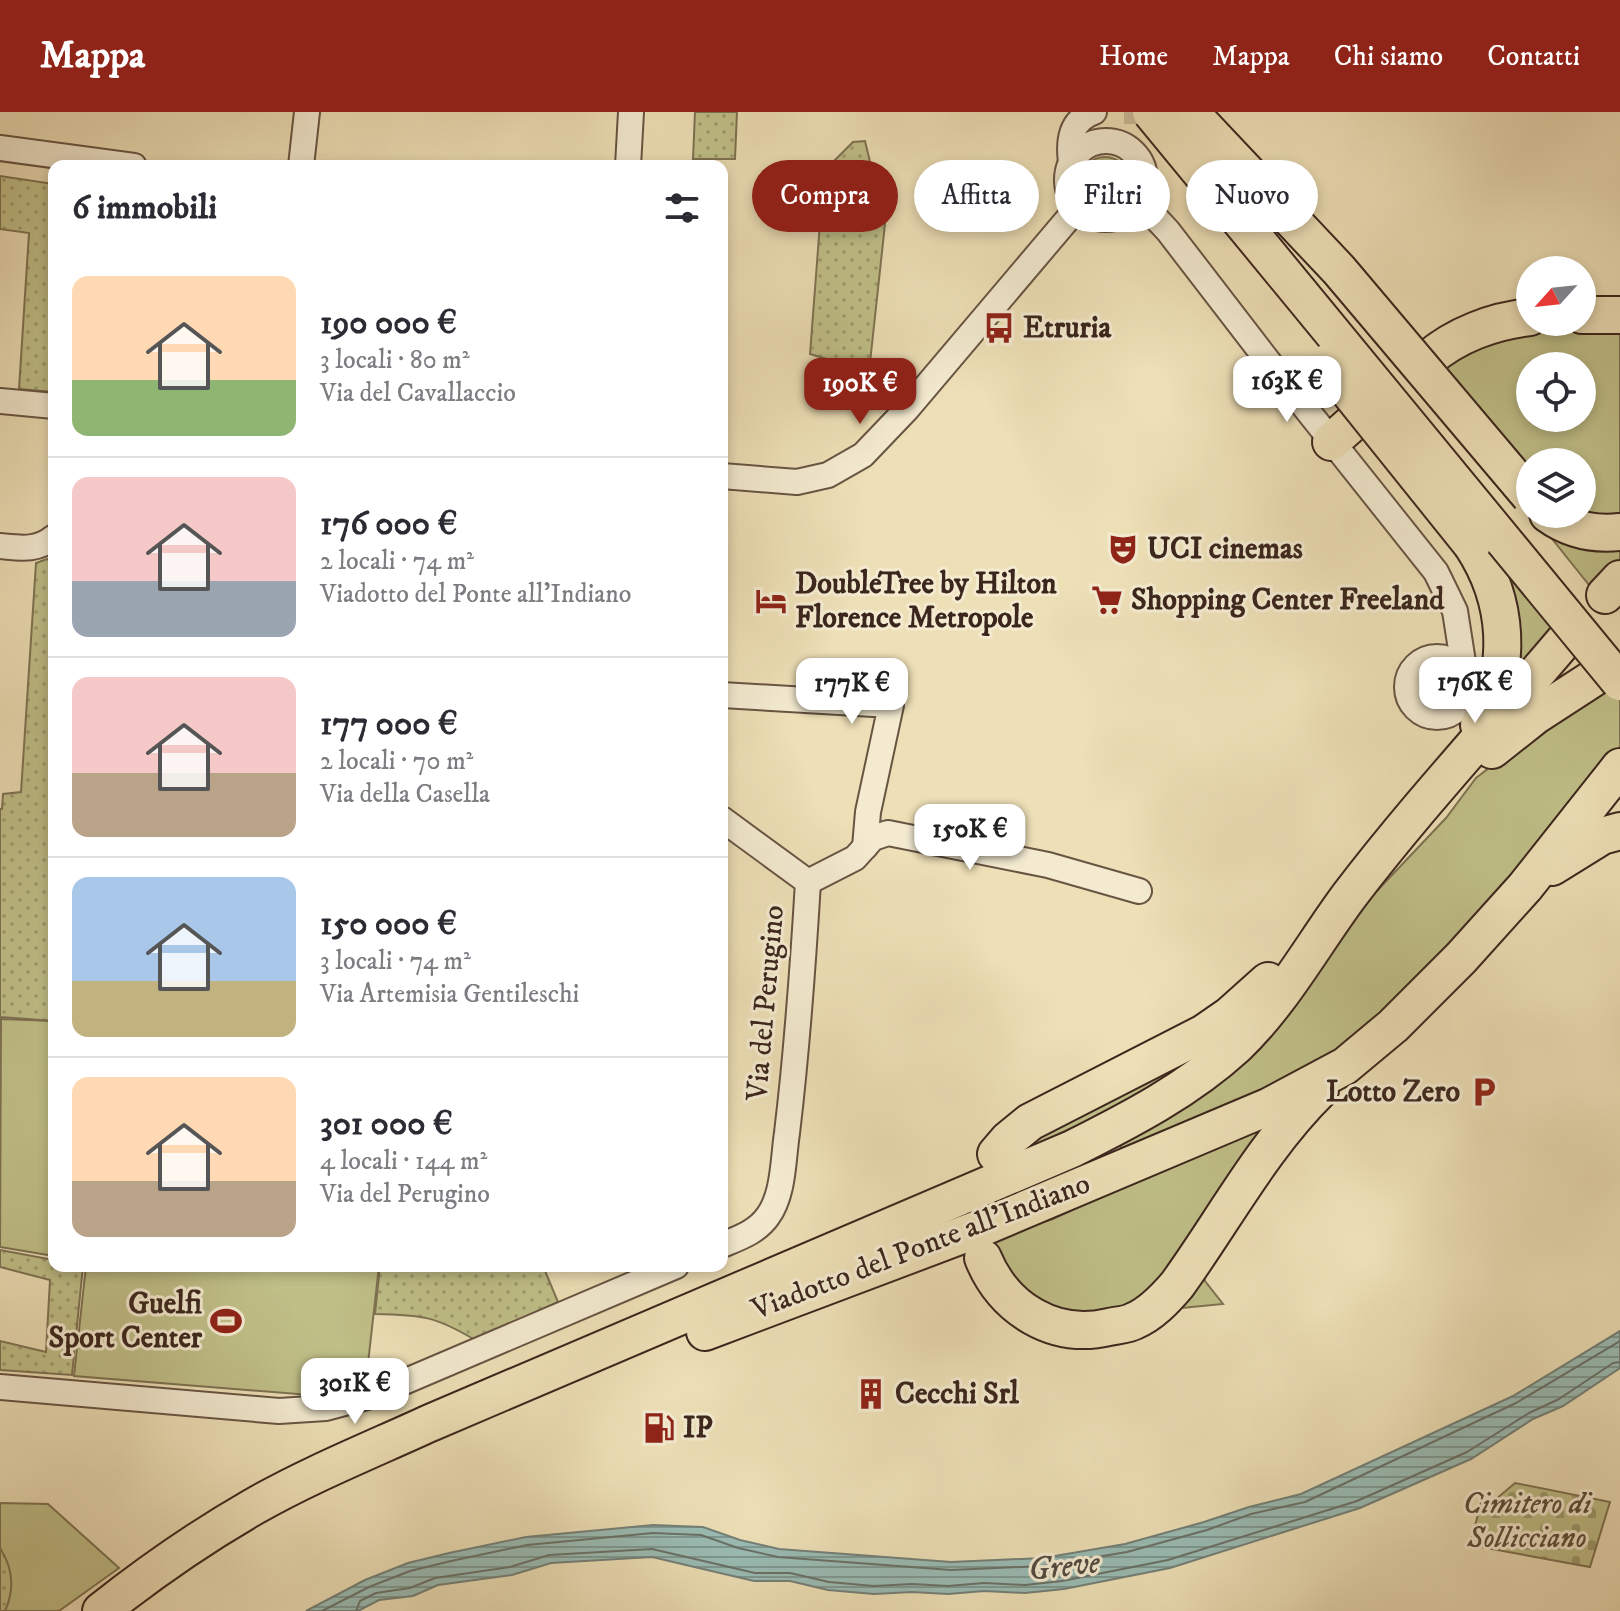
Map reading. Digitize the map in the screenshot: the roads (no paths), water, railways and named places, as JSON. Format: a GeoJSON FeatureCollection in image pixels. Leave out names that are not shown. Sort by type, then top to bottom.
{"type":"FeatureCollection","features":[{"type":"Feature","properties":{"kind":"highway"},"geometry":{"type":"LineString","coordinates":[[1179,112],[1620,648]]}},
{"type":"Feature","properties":{"kind":"highway"},"geometry":{"type":"LineString","coordinates":[[1190,112],[1339,270],[1516,479]]}},
{"type":"Feature","properties":{"kind":"highway"},"geometry":{"type":"LineString","coordinates":[[1137,132],[1191,188],[1472,545],[1491,578],[1503,636],[1501,671],[1493,700],[1419,812]]}},
{"type":"Feature","properties":{"kind":"highway"},"geometry":{"type":"LineString","coordinates":[[1137,132],[1606,680]]}},
{"type":"Feature","properties":{"kind":"highway"},"geometry":{"type":"LineString","coordinates":[[1596,315],[1620,315]]}},
{"type":"Feature","properties":{"kind":"highway"},"geometry":{"type":"LineString","coordinates":[[1428,359],[1470,333],[1516,320]]}},
{"type":"Feature","properties":{"kind":"highway"},"geometry":{"type":"LineString","coordinates":[[1331,442],[1359,417]]}},
{"type":"Feature","properties":{"kind":"highway"},"geometry":{"type":"LineString","coordinates":[[1571,528],[1620,532]]}},
{"type":"Feature","properties":{"kind":"highway","name":"Viadotto del Ponte all'Indiano"},"geometry":{"type":"LineString","coordinates":[[1279,997],[1349,896],[1564,641]]}},
{"type":"Feature","properties":{"kind":"highway","name":"Viadotto del Ponte all'Indiano"},"geometry":{"type":"LineString","coordinates":[[101,1611],[198,1541],[255,1506],[328,1469],[1022,1171],[1109,1130],[1191,1083],[1237,1044],[1367,899],[1488,754],[1535,716],[1606,680]]}},
{"type":"Feature","properties":{"kind":"highway","name":"Viadotto del Ponte all'Indiano"},"geometry":{"type":"LineString","coordinates":[[134,1611],[259,1527],[334,1491],[722,1325],[986,1226],[1270,1106],[1345,1066],[1393,1026],[1450,969],[1525,887],[1620,767]]}},
{"type":"Feature","properties":{"kind":"highway"},"geometry":{"type":"LineString","coordinates":[[1525,887],[1576,851],[1602,836],[1620,831]]}},
{"type":"Feature","properties":{"kind":"highway"},"geometry":{"type":"LineString","coordinates":[[996,1154],[1030,1122],[1184,1045],[1230,1015],[1267,982],[1349,896]]}},
{"type":"Feature","properties":{"kind":"highway"},"geometry":{"type":"LineString","coordinates":[[983,1258],[998,1286],[1032,1317],[1057,1326],[1085,1330],[1134,1321],[1162,1302],[1177,1285],[1271,1145],[1297,1113],[1345,1066]]}},
{"type":"Feature","properties":{"kind":"street"},"geometry":{"type":"LineString","coordinates":[[302,160],[307,112]]}},
{"type":"Feature","properties":{"kind":"street"},"geometry":{"type":"LineString","coordinates":[[628,160],[631,112]]}},
{"type":"Feature","properties":{"kind":"street"},"geometry":{"type":"LineString","coordinates":[[1071,160],[1072,132],[1091,112],[1137,132]]}},
{"type":"Feature","properties":{"kind":"street"},"geometry":{"type":"LineString","coordinates":[[1073,160],[1085,147],[1095,142],[1137,132]]}},
{"type":"Feature","properties":{"kind":"street"},"geometry":{"type":"LineString","coordinates":[[1137,132],[1142,160]]}},
{"type":"Feature","properties":{"kind":"street"},"geometry":{"type":"LineString","coordinates":[[0,148],[89,160]]}},
{"type":"Feature","properties":{"kind":"street"},"geometry":{"type":"LineString","coordinates":[[728,476],[797,482],[828,475],[863,455],[907,409],[1057,232]]}},
{"type":"Feature","properties":{"kind":"street"},"geometry":{"type":"LineString","coordinates":[[1169,232],[1436,572],[1455,611],[1452,661],[1465,675],[1466,694],[1455,711],[1437,717],[1418,710],[1408,693],[1410,673],[1424,660],[1451,648]]}},
{"type":"Feature","properties":{"kind":"street"},"geometry":{"type":"LineString","coordinates":[[0,401],[48,405]]}},
{"type":"Feature","properties":{"kind":"street"},"geometry":{"type":"LineString","coordinates":[[0,546],[33,548],[48,542]]}},
{"type":"Feature","properties":{"kind":"street"},"geometry":{"type":"LineString","coordinates":[[728,695],[891,705],[868,812],[865,847]]}},
{"type":"Feature","properties":{"kind":"street"},"geometry":{"type":"LineString","coordinates":[[728,823],[808,882],[855,858],[873,838],[888,833],[1026,859],[1139,891]]}},
{"type":"Feature","properties":{"kind":"street","name":"Via del Perugino"},"geometry":{"type":"LineString","coordinates":[[728,1243],[749,1234],[770,1215],[779,1189],[795,1071],[808,882]]}},
{"type":"Feature","properties":{"kind":"street"},"geometry":{"type":"LineString","coordinates":[[0,1387],[279,1411],[326,1408],[371,1396],[662,1272]]}},
{"type":"Feature","properties":{"kind":"water","name":"Greve"},"geometry":{"type":"Polygon","coordinates":[[[1620,1331],[1620,1368],[1563,1406],[1533,1419],[1471,1459],[1360,1508],[1170,1568],[1064,1589],[1025,1593],[874,1594],[828,1590],[790,1581],[754,1581],[652,1557],[551,1563],[512,1575],[438,1585],[413,1596],[379,1600],[358,1611],[306,1611],[365,1580],[408,1563],[526,1537],[653,1525],[703,1527],[779,1549],[951,1562],[1043,1558],[1125,1544],[1301,1494],[1513,1396],[1620,1331]]]}},
{"type":"Feature","properties":{"kind":"tunnel"},"geometry":{"type":"LineString","coordinates":[[1124,112],[1156,112]]}},
{"type":"Feature","properties":{"kind":"place","name":"Etruria"},"geometry":{"type":"Point","coordinates":[999,328]}},
{"type":"Feature","properties":{"kind":"place","name":"UCI cinemas"},"geometry":{"type":"Point","coordinates":[1123,549]}},
{"type":"Feature","properties":{"kind":"place","name":"Shopping Center Freeland"},"geometry":{"type":"Point","coordinates":[1107,600]}},
{"type":"Feature","properties":{"kind":"place","name":"DoubleTree by Hilton Florence Metropole"},"geometry":{"type":"Point","coordinates":[771,601]}},
{"type":"Feature","properties":{"kind":"place","name":"Lotto Zero"},"geometry":{"type":"Point","coordinates":[1484,1092]}},
{"type":"Feature","properties":{"kind":"place","name":"Guelfi Sport Center"},"geometry":{"type":"Point","coordinates":[226,1321]}},
{"type":"Feature","properties":{"kind":"place","name":"Cecchi Srl"},"geometry":{"type":"Point","coordinates":[871,1394]}},
{"type":"Feature","properties":{"kind":"place","name":"IP"},"geometry":{"type":"Point","coordinates":[659,1428]}},
{"type":"Feature","properties":{"kind":"park label","name":"Cimitero di Sollicciano"},"geometry":{"type":"Point","coordinates":[1527,1521]}}]}
